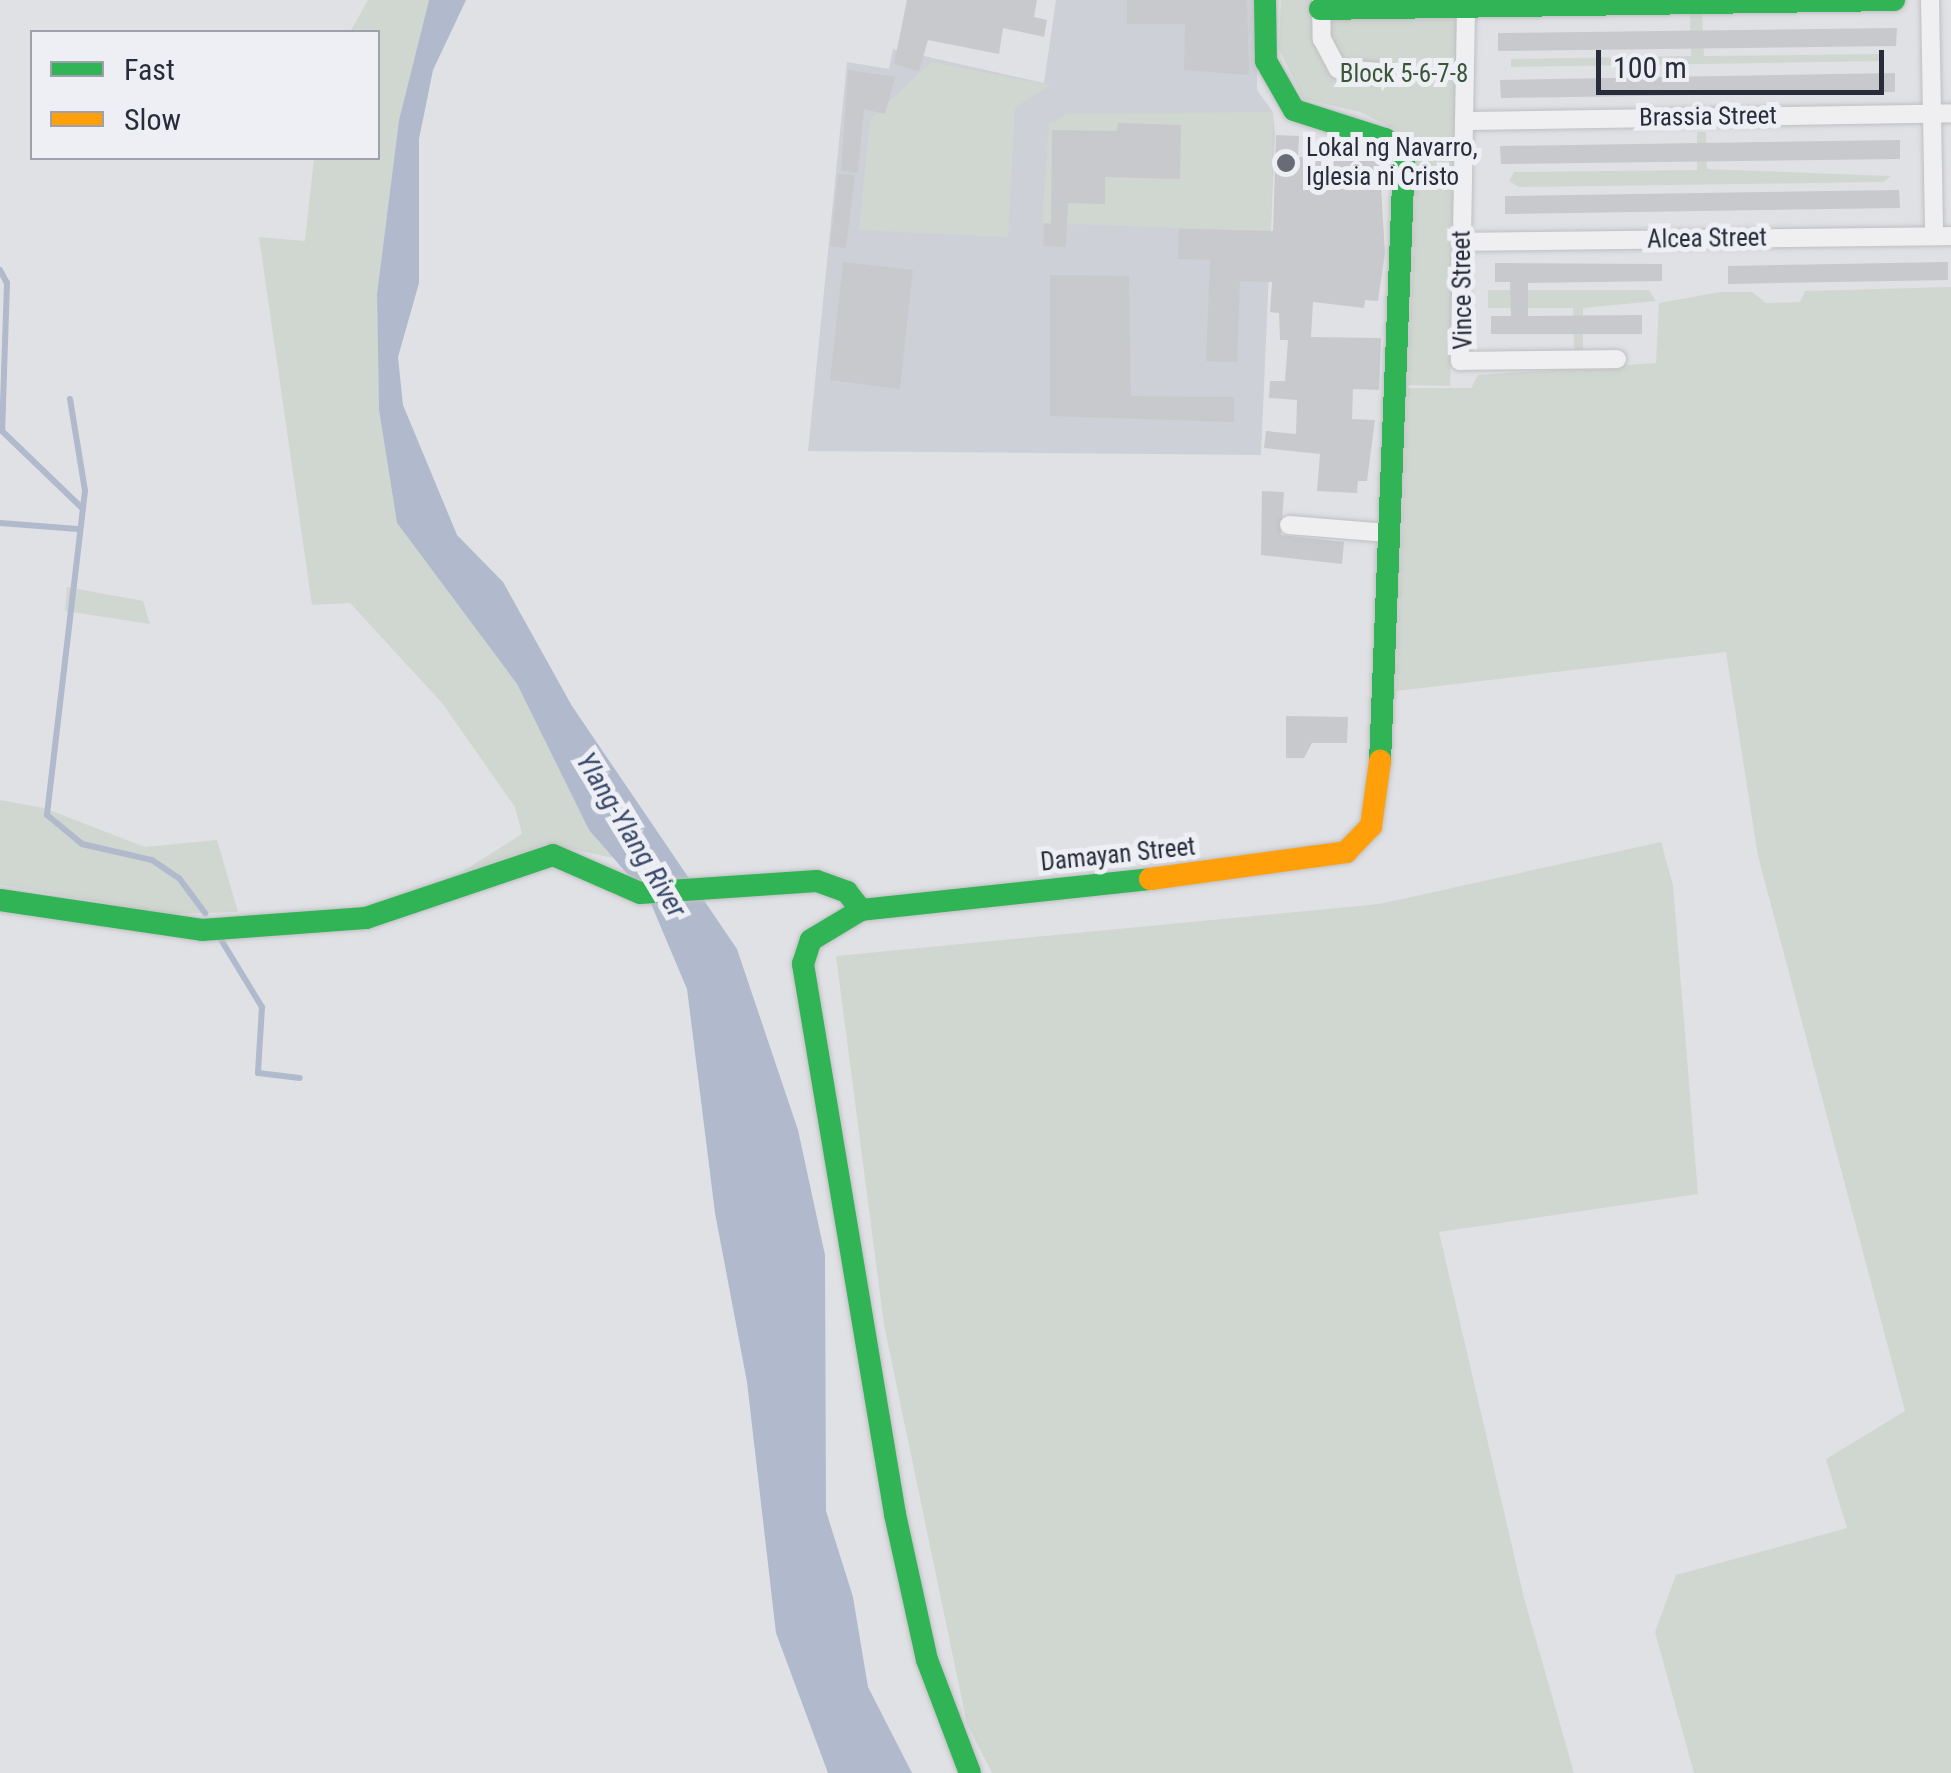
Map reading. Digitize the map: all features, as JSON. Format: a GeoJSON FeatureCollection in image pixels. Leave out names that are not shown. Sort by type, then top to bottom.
{"type":"FeatureCollection","features":[{"type":"Feature","properties":{"kind":"street","name":"Damayan Street"},"geometry":{"type":"LineString","coordinates":[[970,1773],[927,1660],[894,1514],[803,987],[811,940],[861,910],[1346,852],[1371,826],[1379,798],[1404,160],[1385,139],[1294,110],[1266,62],[1265,0]]}},
{"type":"Feature","properties":{"kind":"street"},"geometry":{"type":"LineString","coordinates":[[1377,72],[1338,69],[1322,39],[1320,4],[1466,8],[1894,0]]}},
{"type":"Feature","properties":{"kind":"street"},"geometry":{"type":"LineString","coordinates":[[1930,0],[1941,113],[1943,236]]}},
{"type":"Feature","properties":{"kind":"street","name":"Vince Street"},"geometry":{"type":"LineString","coordinates":[[1466,8],[1460,360],[1617,359]]}},
{"type":"Feature","properties":{"kind":"street","name":"Brassia Street"},"geometry":{"type":"LineString","coordinates":[[1464,121],[1941,113]]}},
{"type":"Feature","properties":{"kind":"street","name":"Alcea Street"},"geometry":{"type":"LineString","coordinates":[[1462,242],[1943,236]]}},
{"type":"Feature","properties":{"kind":"street"},"geometry":{"type":"LineString","coordinates":[[1289,525],[1388,533]]}},
{"type":"Feature","properties":{"kind":"street"},"geometry":{"type":"LineString","coordinates":[[0,900],[202,930],[366,918],[554,855],[640,893],[817,881],[847,892],[861,910]]}},
{"type":"Feature","properties":{"kind":"shaded area"},"geometry":{"type":"Polygon","coordinates":[[[1056,0],[1257,0],[1257,90],[1273,112],[1275,134],[1261,455],[808,451],[847,62],[889,69],[893,49],[1044,83],[1056,0]]]}},
{"type":"Feature","properties":{"kind":"green space"},"geometry":{"type":"Polygon","coordinates":[[[368,0],[429,0],[399,120],[377,294],[379,410],[397,523],[517,684],[589,830],[613,858],[547,844],[460,873],[522,834],[515,807],[442,703],[350,603],[312,605],[259,237],[305,241],[314,160],[380,160],[380,30],[351,30],[368,0]]]}},
{"type":"Feature","properties":{"kind":"green space","name":"Block 5-6-7-8"},"geometry":{"type":"Polygon","coordinates":[[[1281,0],[1311,0],[1312,15],[1450,16],[1459,24],[1450,386],[1408,385],[1417,165],[1404,134],[1360,112],[1303,99],[1279,49],[1281,0]]]}},
{"type":"Feature","properties":{"kind":"green space"},"geometry":{"type":"Polygon","coordinates":[[[1690,14],[1702,14],[1704,56],[1882,54],[1882,61],[1511,67],[1511,59],[1691,56],[1690,14]]]}},
{"type":"Feature","properties":{"kind":"green space"},"geometry":{"type":"Polygon","coordinates":[[[931,62],[1050,85],[1015,107],[1008,237],[859,230],[870,120],[931,62]]]}},
{"type":"Feature","properties":{"kind":"green space"},"geometry":{"type":"Polygon","coordinates":[[[1273,112],[1271,231],[1042,223],[1049,124],[1068,114],[1273,112]]]}},
{"type":"Feature","properties":{"kind":"green space"},"geometry":{"type":"Polygon","coordinates":[[[1697,132],[1706,132],[1707,169],[1891,176],[1883,182],[1519,187],[1509,181],[1514,172],[1697,170],[1697,132]]]}},
{"type":"Feature","properties":{"kind":"green space"},"geometry":{"type":"Polygon","coordinates":[[[1951,287],[1951,1773],[1694,1773],[1655,1632],[1676,1575],[1847,1528],[1826,1459],[1905,1411],[1758,856],[1726,652],[1396,691],[1408,388],[1471,388],[1478,375],[1656,363],[1659,303],[1720,292],[1752,292],[1766,303],[1800,302],[1805,291],[1951,287]]]}},
{"type":"Feature","properties":{"kind":"green space"},"geometry":{"type":"Polygon","coordinates":[[[1488,290],[1649,290],[1656,301],[1583,308],[1583,350],[1574,350],[1573,308],[1488,308],[1488,290]]]}},
{"type":"Feature","properties":{"kind":"green space"},"geometry":{"type":"Polygon","coordinates":[[[67,587],[143,601],[150,624],[65,611],[67,587]]]}},
{"type":"Feature","properties":{"kind":"green space"},"geometry":{"type":"Polygon","coordinates":[[[0,800],[44,808],[145,847],[217,840],[238,912],[169,914],[0,885],[0,800]]]}},
{"type":"Feature","properties":{"kind":"green space"},"geometry":{"type":"Polygon","coordinates":[[[1661,842],[1673,885],[1698,1194],[1439,1232],[1524,1598],[1574,1773],[992,1773],[967,1724],[884,1325],[836,956],[1379,904],[1661,842]]]}},
{"type":"Feature","properties":{"kind":"water","name":"Ylang-Ylang River"},"geometry":{"type":"Polygon","coordinates":[[[429,0],[466,0],[433,70],[419,139],[419,283],[398,357],[403,405],[457,535],[503,582],[572,706],[737,949],[798,1130],[825,1255],[826,1511],[853,1597],[868,1687],[912,1773],[828,1773],[776,1633],[747,1382],[715,1213],[687,989],[649,899],[589,830],[517,684],[397,523],[379,410],[377,294],[399,120],[429,0]]]}},
{"type":"Feature","properties":{"kind":"building"},"geometry":{"type":"Polygon","coordinates":[[[907,0],[1037,0],[1034,17],[1047,20],[1044,37],[1003,28],[999,54],[928,40],[919,71],[894,64],[907,0]]]}},
{"type":"Feature","properties":{"kind":"building"},"geometry":{"type":"Polygon","coordinates":[[[1127,0],[1247,0],[1249,75],[1184,70],[1185,24],[1127,24],[1127,0]]]}},
{"type":"Feature","properties":{"kind":"building"},"geometry":{"type":"Polygon","coordinates":[[[1897,28],[1896,46],[1498,51],[1498,33],[1897,28]]]}},
{"type":"Feature","properties":{"kind":"building"},"geometry":{"type":"Polygon","coordinates":[[[848,70],[895,77],[885,114],[864,109],[858,173],[841,171],[848,70]]]}},
{"type":"Feature","properties":{"kind":"building"},"geometry":{"type":"Polygon","coordinates":[[[1895,73],[1895,92],[1501,98],[1500,80],[1895,73]]]}},
{"type":"Feature","properties":{"kind":"building"},"geometry":{"type":"Polygon","coordinates":[[[1118,123],[1181,125],[1180,179],[1105,177],[1105,204],[1068,203],[1066,247],[1043,246],[1044,223],[1051,224],[1052,130],[1117,131],[1118,123]]]}},
{"type":"Feature","properties":{"kind":"building"},"geometry":{"type":"Polygon","coordinates":[[[1276,135],[1299,136],[1298,157],[1333,158],[1334,139],[1379,155],[1385,253],[1378,301],[1365,300],[1364,308],[1313,302],[1311,337],[1381,338],[1379,390],[1353,389],[1352,419],[1375,420],[1367,481],[1358,481],[1357,493],[1317,491],[1320,454],[1264,448],[1266,431],[1296,434],[1297,400],[1269,398],[1270,381],[1285,381],[1288,340],[1280,340],[1279,313],[1270,312],[1272,282],[1240,281],[1237,362],[1206,361],[1210,260],[1178,259],[1179,229],[1273,231],[1276,135]]]}},
{"type":"Feature","properties":{"kind":"building"},"geometry":{"type":"Polygon","coordinates":[[[1900,140],[1900,159],[1501,164],[1500,146],[1900,140]]]}},
{"type":"Feature","properties":{"kind":"building"},"geometry":{"type":"Polygon","coordinates":[[[838,174],[855,175],[846,248],[830,246],[838,174]]]}},
{"type":"Feature","properties":{"kind":"building"},"geometry":{"type":"Polygon","coordinates":[[[1899,190],[1900,208],[1505,214],[1505,196],[1899,190]]]}},
{"type":"Feature","properties":{"kind":"building"},"geometry":{"type":"Polygon","coordinates":[[[843,262],[913,270],[900,389],[830,380],[843,262]]]}},
{"type":"Feature","properties":{"kind":"building"},"geometry":{"type":"Polygon","coordinates":[[[1948,262],[1948,280],[1728,284],[1728,266],[1948,262]]]}},
{"type":"Feature","properties":{"kind":"building"},"geometry":{"type":"Polygon","coordinates":[[[1495,263],[1662,264],[1662,281],[1528,283],[1528,316],[1642,315],[1642,334],[1491,334],[1491,316],[1511,316],[1510,282],[1495,282],[1495,263]]]}},
{"type":"Feature","properties":{"kind":"building"},"geometry":{"type":"Polygon","coordinates":[[[1050,275],[1129,276],[1131,396],[1234,397],[1234,422],[1050,416],[1050,275]]]}},
{"type":"Feature","properties":{"kind":"building"},"geometry":{"type":"Polygon","coordinates":[[[1262,491],[1284,492],[1281,535],[1344,542],[1342,564],[1261,555],[1262,491]]]}},
{"type":"Feature","properties":{"kind":"building"},"geometry":{"type":"Polygon","coordinates":[[[1286,716],[1348,717],[1347,743],[1312,743],[1304,758],[1286,758],[1286,716]]]}},
{"type":"Feature","properties":{"kind":"waterway"},"geometry":{"type":"LineString","coordinates":[[0,270],[7,283],[2,431],[81,507]]}},
{"type":"Feature","properties":{"kind":"waterway"},"geometry":{"type":"LineString","coordinates":[[70,399],[85,491],[47,815],[82,844],[152,860],[179,878],[205,913]]}},
{"type":"Feature","properties":{"kind":"waterway"},"geometry":{"type":"LineString","coordinates":[[0,523],[78,529]]}},
{"type":"Feature","properties":{"kind":"waterway"},"geometry":{"type":"LineString","coordinates":[[220,938],[262,1007],[258,1073],[300,1078]]}},
{"type":"Feature","properties":{"kind":"traffic: fast"},"geometry":{"type":"LineString","coordinates":[[1265,0],[1266,61],[1294,110],[1385,139],[1404,159],[1380,761]]}},
{"type":"Feature","properties":{"kind":"traffic: fast"},"geometry":{"type":"LineString","coordinates":[[1320,9],[1894,0]]}},
{"type":"Feature","properties":{"kind":"traffic: fast"},"geometry":{"type":"LineString","coordinates":[[0,900],[202,930],[366,918],[553,855],[640,893],[817,881],[847,892],[861,910]]}},
{"type":"Feature","properties":{"kind":"traffic: fast"},"geometry":{"type":"LineString","coordinates":[[970,1773],[927,1660],[895,1514],[803,964],[811,940],[861,910],[1150,879]]}},
{"type":"Feature","properties":{"kind":"traffic: slow"},"geometry":{"type":"LineString","coordinates":[[1150,879],[1346,852],[1371,826],[1380,761]]}},
{"type":"Feature","properties":{"kind":"place","name":"Lokal ng Navarro, Iglesia ni Cristo"},"geometry":{"type":"Point","coordinates":[1286,163]}}]}
